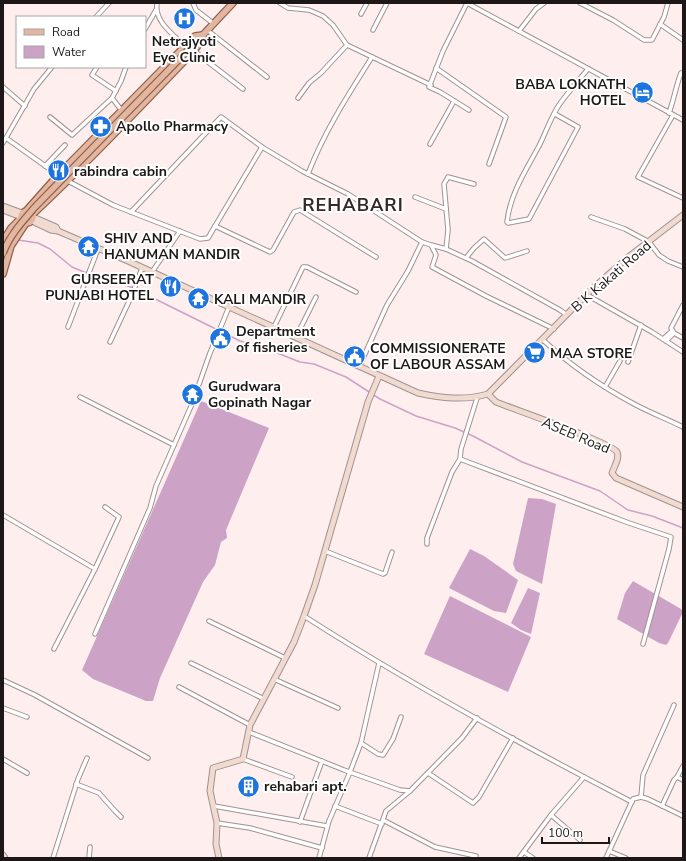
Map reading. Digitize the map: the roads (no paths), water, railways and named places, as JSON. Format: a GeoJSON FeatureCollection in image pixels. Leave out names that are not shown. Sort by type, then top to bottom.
{"type":"FeatureCollection","features":[{"type":"Feature","properties":{"kind":"main road"},"geometry":{"type":"LineString","coordinates":[[3,253],[7,243],[18,226],[35,207],[233,3]]}},
{"type":"Feature","properties":{"kind":"main road"},"geometry":{"type":"LineString","coordinates":[[4,240],[10,228],[58,175],[186,47],[195,36],[203,35]]}},
{"type":"Feature","properties":{"kind":"main road"},"geometry":{"type":"LineString","coordinates":[[3,274],[11,246],[21,230],[194,51],[202,40],[203,35]]}},
{"type":"Feature","properties":{"kind":"main road"},"geometry":{"type":"LineString","coordinates":[[23,215],[31,211],[31,219]]}},
{"type":"Feature","properties":{"kind":"main road"},"geometry":{"type":"LineString","coordinates":[[23,215],[23,221],[31,219]]}},
{"type":"Feature","properties":{"kind":"street"},"geometry":{"type":"LineString","coordinates":[[97,16],[109,3]]}},
{"type":"Feature","properties":{"kind":"street"},"geometry":{"type":"LineString","coordinates":[[146,27],[156,10],[157,3]]}},
{"type":"Feature","properties":{"kind":"street"},"geometry":{"type":"LineString","coordinates":[[193,3],[196,10],[214,24]]}},
{"type":"Feature","properties":{"kind":"street"},"geometry":{"type":"LineString","coordinates":[[280,3],[288,8],[309,10],[323,16],[333,25],[347,45],[431,85]]}},
{"type":"Feature","properties":{"kind":"street"},"geometry":{"type":"LineString","coordinates":[[360,14],[367,3]]}},
{"type":"Feature","properties":{"kind":"street"},"geometry":{"type":"LineString","coordinates":[[374,30],[387,3]]}},
{"type":"Feature","properties":{"kind":"street"},"geometry":{"type":"LineString","coordinates":[[469,110],[429,87],[443,51],[467,3],[683,120]]}},
{"type":"Feature","properties":{"kind":"street"},"geometry":{"type":"LineString","coordinates":[[475,7],[477,3]]}},
{"type":"Feature","properties":{"kind":"street"},"geometry":{"type":"LineString","coordinates":[[519,31],[536,9],[544,3]]}},
{"type":"Feature","properties":{"kind":"street"},"geometry":{"type":"LineString","coordinates":[[580,3],[613,20],[644,40],[652,40],[664,16],[668,3]]}},
{"type":"Feature","properties":{"kind":"street"},"geometry":{"type":"LineString","coordinates":[[156,10],[158,17],[164,26],[186,47]]}},
{"type":"Feature","properties":{"kind":"street"},"geometry":{"type":"LineString","coordinates":[[660,24],[683,40]]}},
{"type":"Feature","properties":{"kind":"street"},"geometry":{"type":"LineString","coordinates":[[207,30],[266,77]]}},
{"type":"Feature","properties":{"kind":"street"},"geometry":{"type":"LineString","coordinates":[[298,98],[309,83],[321,73],[347,45]]}},
{"type":"Feature","properties":{"kind":"street"},"geometry":{"type":"LineString","coordinates":[[194,51],[243,89]]}},
{"type":"Feature","properties":{"kind":"street"},"geometry":{"type":"LineString","coordinates":[[308,174],[316,151],[372,57]]}},
{"type":"Feature","properties":{"kind":"street"},"geometry":{"type":"LineString","coordinates":[[3,143],[34,89],[51,68]]}},
{"type":"Feature","properties":{"kind":"street"},"geometry":{"type":"LineString","coordinates":[[96,68],[92,75],[116,91]]}},
{"type":"Feature","properties":{"kind":"street"},"geometry":{"type":"LineString","coordinates":[[50,117],[70,134],[74,135],[112,98],[126,68]]}},
{"type":"Feature","properties":{"kind":"street"},"geometry":{"type":"LineString","coordinates":[[436,68],[506,117],[489,164]]}},
{"type":"Feature","properties":{"kind":"street"},"geometry":{"type":"LineString","coordinates":[[555,114],[578,126],[529,219],[508,223],[508,212],[512,199],[524,172],[543,139],[555,114],[565,97],[588,69]]}},
{"type":"Feature","properties":{"kind":"street"},"geometry":{"type":"LineString","coordinates":[[683,72],[681,73],[678,81],[671,114],[638,177],[683,198]]}},
{"type":"Feature","properties":{"kind":"street"},"geometry":{"type":"LineString","coordinates":[[3,88],[25,106]]}},
{"type":"Feature","properties":{"kind":"street"},"geometry":{"type":"LineString","coordinates":[[112,98],[122,111]]}},
{"type":"Feature","properties":{"kind":"street"},"geometry":{"type":"LineString","coordinates":[[430,144],[454,101]]}},
{"type":"Feature","properties":{"kind":"street"},"geometry":{"type":"LineString","coordinates":[[131,212],[221,117],[262,147],[308,174],[348,194],[422,242],[446,249],[466,258],[567,315]]}},
{"type":"Feature","properties":{"kind":"street"},"geometry":{"type":"LineString","coordinates":[[6,138],[58,175]]}},
{"type":"Feature","properties":{"kind":"street"},"geometry":{"type":"LineString","coordinates":[[45,166],[65,145]]}},
{"type":"Feature","properties":{"kind":"street"},"geometry":{"type":"LineString","coordinates":[[68,181],[113,205],[180,232],[204,239],[208,238],[262,147]]}},
{"type":"Feature","properties":{"kind":"street"},"geometry":{"type":"LineString","coordinates":[[446,249],[448,230],[444,184],[448,177],[474,184]]}},
{"type":"Feature","properties":{"kind":"street"},"geometry":{"type":"LineString","coordinates":[[414,197],[446,210]]}},
{"type":"Feature","properties":{"kind":"street"},"geometry":{"type":"LineString","coordinates":[[3,206],[23,215]]}},
{"type":"Feature","properties":{"kind":"street"},"geometry":{"type":"LineString","coordinates":[[3,210],[23,215]]}},
{"type":"Feature","properties":{"kind":"street"},"geometry":{"type":"LineString","coordinates":[[215,226],[270,252],[273,250],[294,212],[300,210],[376,257]]}},
{"type":"Feature","properties":{"kind":"street","name":"B K Kakati Road"},"geometry":{"type":"LineString","coordinates":[[488,394],[587,295],[627,258],[683,215]]}},
{"type":"Feature","properties":{"kind":"street"},"geometry":{"type":"LineString","coordinates":[[591,217],[625,229],[649,242],[659,255],[668,261],[683,267]]}},
{"type":"Feature","properties":{"kind":"street"},"geometry":{"type":"LineString","coordinates":[[31,219],[56,227],[58,231],[418,393],[439,398],[465,399],[477,398],[488,394]]}},
{"type":"Feature","properties":{"kind":"street"},"geometry":{"type":"LineString","coordinates":[[152,272],[180,232]]}},
{"type":"Feature","properties":{"kind":"street"},"geometry":{"type":"LineString","coordinates":[[466,258],[484,240],[505,258],[526,251]]}},
{"type":"Feature","properties":{"kind":"street"},"geometry":{"type":"LineString","coordinates":[[359,367],[387,305],[408,271],[422,242]]}},
{"type":"Feature","properties":{"kind":"street"},"geometry":{"type":"LineString","coordinates":[[431,245],[436,255],[432,267],[486,296],[554,329]]}},
{"type":"Feature","properties":{"kind":"street"},"geometry":{"type":"LineString","coordinates":[[68,327],[98,249]]}},
{"type":"Feature","properties":{"kind":"street"},"geometry":{"type":"LineString","coordinates":[[274,327],[303,268],[308,267],[356,292]]}},
{"type":"Feature","properties":{"kind":"street"},"geometry":{"type":"LineString","coordinates":[[110,342],[142,268]]}},
{"type":"Feature","properties":{"kind":"street"},"geometry":{"type":"LineString","coordinates":[[587,295],[641,325],[683,352]]}},
{"type":"Feature","properties":{"kind":"street"},"geometry":{"type":"LineString","coordinates":[[296,337],[316,297]]}},
{"type":"Feature","properties":{"kind":"street"},"geometry":{"type":"LineString","coordinates":[[683,305],[671,328],[673,332],[683,338]]}},
{"type":"Feature","properties":{"kind":"street"},"geometry":{"type":"LineString","coordinates":[[95,634],[150,508],[156,486],[192,404],[229,307]]}},
{"type":"Feature","properties":{"kind":"street"},"geometry":{"type":"LineString","coordinates":[[628,362],[641,325]]}},
{"type":"Feature","properties":{"kind":"street"},"geometry":{"type":"LineString","coordinates":[[665,340],[673,332]]}},
{"type":"Feature","properties":{"kind":"street"},"geometry":{"type":"LineString","coordinates":[[543,340],[584,375],[636,405],[683,427]]}},
{"type":"Feature","properties":{"kind":"street"},"geometry":{"type":"LineString","coordinates":[[605,387],[620,361]]}},
{"type":"Feature","properties":{"kind":"street"},"geometry":{"type":"LineString","coordinates":[[243,759],[250,725],[294,642],[304,616],[325,551],[368,402],[379,376]]}},
{"type":"Feature","properties":{"kind":"street","name":"ASEB Road"},"geometry":{"type":"LineString","coordinates":[[488,394],[496,402],[596,440],[613,448],[618,455],[612,473],[616,478],[683,507]]}},
{"type":"Feature","properties":{"kind":"street"},"geometry":{"type":"LineString","coordinates":[[80,397],[174,445]]}},
{"type":"Feature","properties":{"kind":"street"},"geometry":{"type":"LineString","coordinates":[[427,544],[427,538],[452,472],[460,459],[477,398]]}},
{"type":"Feature","properties":{"kind":"street"},"geometry":{"type":"LineString","coordinates":[[460,459],[671,537],[643,644]]}},
{"type":"Feature","properties":{"kind":"street"},"geometry":{"type":"LineString","coordinates":[[54,648],[95,569],[119,517],[105,507]]}},
{"type":"Feature","properties":{"kind":"street"},"geometry":{"type":"LineString","coordinates":[[3,515],[95,569]]}},
{"type":"Feature","properties":{"kind":"street"},"geometry":{"type":"LineString","coordinates":[[325,551],[383,574],[385,573],[392,552]]}},
{"type":"Feature","properties":{"kind":"street"},"geometry":{"type":"LineString","coordinates":[[304,616],[379,663],[513,738],[632,802]]}},
{"type":"Feature","properties":{"kind":"street"},"geometry":{"type":"LineString","coordinates":[[209,622],[285,658]]}},
{"type":"Feature","properties":{"kind":"street"},"geometry":{"type":"LineString","coordinates":[[319,858],[327,826],[361,743],[379,663]]}},
{"type":"Feature","properties":{"kind":"street"},"geometry":{"type":"LineString","coordinates":[[191,664],[264,699]]}},
{"type":"Feature","properties":{"kind":"street"},"geometry":{"type":"LineString","coordinates":[[274,679],[338,708]]}},
{"type":"Feature","properties":{"kind":"street"},"geometry":{"type":"LineString","coordinates":[[3,680],[35,695],[148,758]]}},
{"type":"Feature","properties":{"kind":"street"},"geometry":{"type":"LineString","coordinates":[[179,687],[250,725]]}},
{"type":"Feature","properties":{"kind":"street"},"geometry":{"type":"LineString","coordinates":[[641,797],[643,776],[674,705]]}},
{"type":"Feature","properties":{"kind":"street"},"geometry":{"type":"LineString","coordinates":[[3,708],[27,717]]}},
{"type":"Feature","properties":{"kind":"street"},"geometry":{"type":"LineString","coordinates":[[361,743],[378,754],[383,755],[393,739],[401,717]]}},
{"type":"Feature","properties":{"kind":"street"},"geometry":{"type":"LineString","coordinates":[[369,858],[386,811],[410,791],[428,773],[462,738],[477,718]]}},
{"type":"Feature","properties":{"kind":"street"},"geometry":{"type":"LineString","coordinates":[[249,732],[350,772],[400,790],[410,791]]}},
{"type":"Feature","properties":{"kind":"street"},"geometry":{"type":"LineString","coordinates":[[428,773],[473,803],[513,738]]}},
{"type":"Feature","properties":{"kind":"street"},"geometry":{"type":"LineString","coordinates":[[53,858],[76,784],[87,758]]}},
{"type":"Feature","properties":{"kind":"street"},"geometry":{"type":"LineString","coordinates":[[3,759],[27,773]]}},
{"type":"Feature","properties":{"kind":"street"},"geometry":{"type":"LineString","coordinates":[[220,858],[216,844],[217,823],[210,791],[213,768],[243,759],[292,777]]}},
{"type":"Feature","properties":{"kind":"street"},"geometry":{"type":"LineString","coordinates":[[300,822],[322,761]]}},
{"type":"Feature","properties":{"kind":"street"},"geometry":{"type":"LineString","coordinates":[[662,806],[674,780],[683,766]]}},
{"type":"Feature","properties":{"kind":"street"},"geometry":{"type":"LineString","coordinates":[[519,858],[551,815],[584,777]]}},
{"type":"Feature","properties":{"kind":"street"},"geometry":{"type":"LineString","coordinates":[[677,777],[683,780]]}},
{"type":"Feature","properties":{"kind":"street"},"geometry":{"type":"LineString","coordinates":[[76,784],[99,793],[121,817]]}},
{"type":"Feature","properties":{"kind":"street"},"geometry":{"type":"LineString","coordinates":[[606,858],[633,799],[641,797],[648,799],[683,816]]}},
{"type":"Feature","properties":{"kind":"street"},"geometry":{"type":"LineString","coordinates":[[214,806],[327,826]]}},
{"type":"Feature","properties":{"kind":"street"},"geometry":{"type":"LineString","coordinates":[[335,806],[383,822],[435,847],[476,856]]}},
{"type":"Feature","properties":{"kind":"street"},"geometry":{"type":"LineString","coordinates":[[551,815],[580,840]]}},
{"type":"Feature","properties":{"kind":"street"},"geometry":{"type":"LineString","coordinates":[[217,823],[250,828],[322,848]]}},
{"type":"Feature","properties":{"kind":"street"},"geometry":{"type":"LineString","coordinates":[[89,858],[90,847]]}},
{"type":"Feature","properties":{"kind":"street"},"geometry":{"type":"LineString","coordinates":[[610,851],[626,858]]}},
{"type":"Feature","properties":{"kind":"street"},"geometry":{"type":"LineString","coordinates":[[524,852],[533,858]]}},
{"type":"Feature","properties":{"kind":"water"},"geometry":{"type":"Polygon","coordinates":[[[201,401],[269,428],[226,530],[227,538],[221,542],[215,565],[203,582],[160,678],[153,701],[146,701],[93,679],[82,670],[201,401]]]}},
{"type":"Feature","properties":{"kind":"water"},"geometry":{"type":"Polygon","coordinates":[[[528,498],[542,499],[556,504],[542,584],[516,571],[513,564],[528,498]]]}},
{"type":"Feature","properties":{"kind":"water"},"geometry":{"type":"Polygon","coordinates":[[[470,549],[484,556],[518,580],[506,613],[494,611],[449,588],[470,549]]]}},
{"type":"Feature","properties":{"kind":"water"},"geometry":{"type":"Polygon","coordinates":[[[633,581],[681,609],[683,612],[666,645],[659,643],[617,619],[625,593],[633,581]]]}},
{"type":"Feature","properties":{"kind":"water"},"geometry":{"type":"Polygon","coordinates":[[[528,588],[540,593],[531,634],[521,630],[511,623],[528,588]]]}},
{"type":"Feature","properties":{"kind":"water"},"geometry":{"type":"Polygon","coordinates":[[[450,596],[531,637],[508,692],[424,654],[450,596]]]}},
{"type":"Feature","properties":{"kind":"waterway"},"geometry":{"type":"LineString","coordinates":[[18,240],[38,243],[50,249],[72,267],[84,272],[103,276],[133,288],[240,341],[262,347],[300,362],[314,364],[346,377],[380,399],[416,416],[455,428],[522,462],[600,491],[628,510],[652,516],[683,528]]}},
{"type":"Feature","properties":{"kind":"place","name":"Netrajyoti Eye Clinic"},"geometry":{"type":"Point","coordinates":[184,19]}},
{"type":"Feature","properties":{"kind":"place","name":"BABA LOKNATH HOTEL"},"geometry":{"type":"Point","coordinates":[642,92]}},
{"type":"Feature","properties":{"kind":"place","name":"Apollo Pharmacy"},"geometry":{"type":"Point","coordinates":[100,126]}},
{"type":"Feature","properties":{"kind":"place","name":"rabindra cabin"},"geometry":{"type":"Point","coordinates":[58,171]}},
{"type":"Feature","properties":{"kind":"place","name":"SHIV AND HANUMAN MANDIR"},"geometry":{"type":"Point","coordinates":[88,246]}},
{"type":"Feature","properties":{"kind":"place","name":"GURSEERAT PUNJABI HOTEL"},"geometry":{"type":"Point","coordinates":[170,287]}},
{"type":"Feature","properties":{"kind":"place","name":"KALI MANDIR"},"geometry":{"type":"Point","coordinates":[199,299]}},
{"type":"Feature","properties":{"kind":"place","name":"Department of fisheries"},"geometry":{"type":"Point","coordinates":[220,339]}},
{"type":"Feature","properties":{"kind":"place","name":"MAA STORE"},"geometry":{"type":"Point","coordinates":[534,353]}},
{"type":"Feature","properties":{"kind":"place","name":"COMMISSIONERATE OF LABOUR ASSAM"},"geometry":{"type":"Point","coordinates":[354,356]}},
{"type":"Feature","properties":{"kind":"place","name":"Gurudwara Gopinath Nagar"},"geometry":{"type":"Point","coordinates":[192,394]}},
{"type":"Feature","properties":{"kind":"place","name":"rehabari apt."},"geometry":{"type":"Point","coordinates":[248,786]}},
{"type":"Feature","properties":{"kind":"district","name":"REHABARI"},"geometry":{"type":"Point","coordinates":[353,205]}}]}
